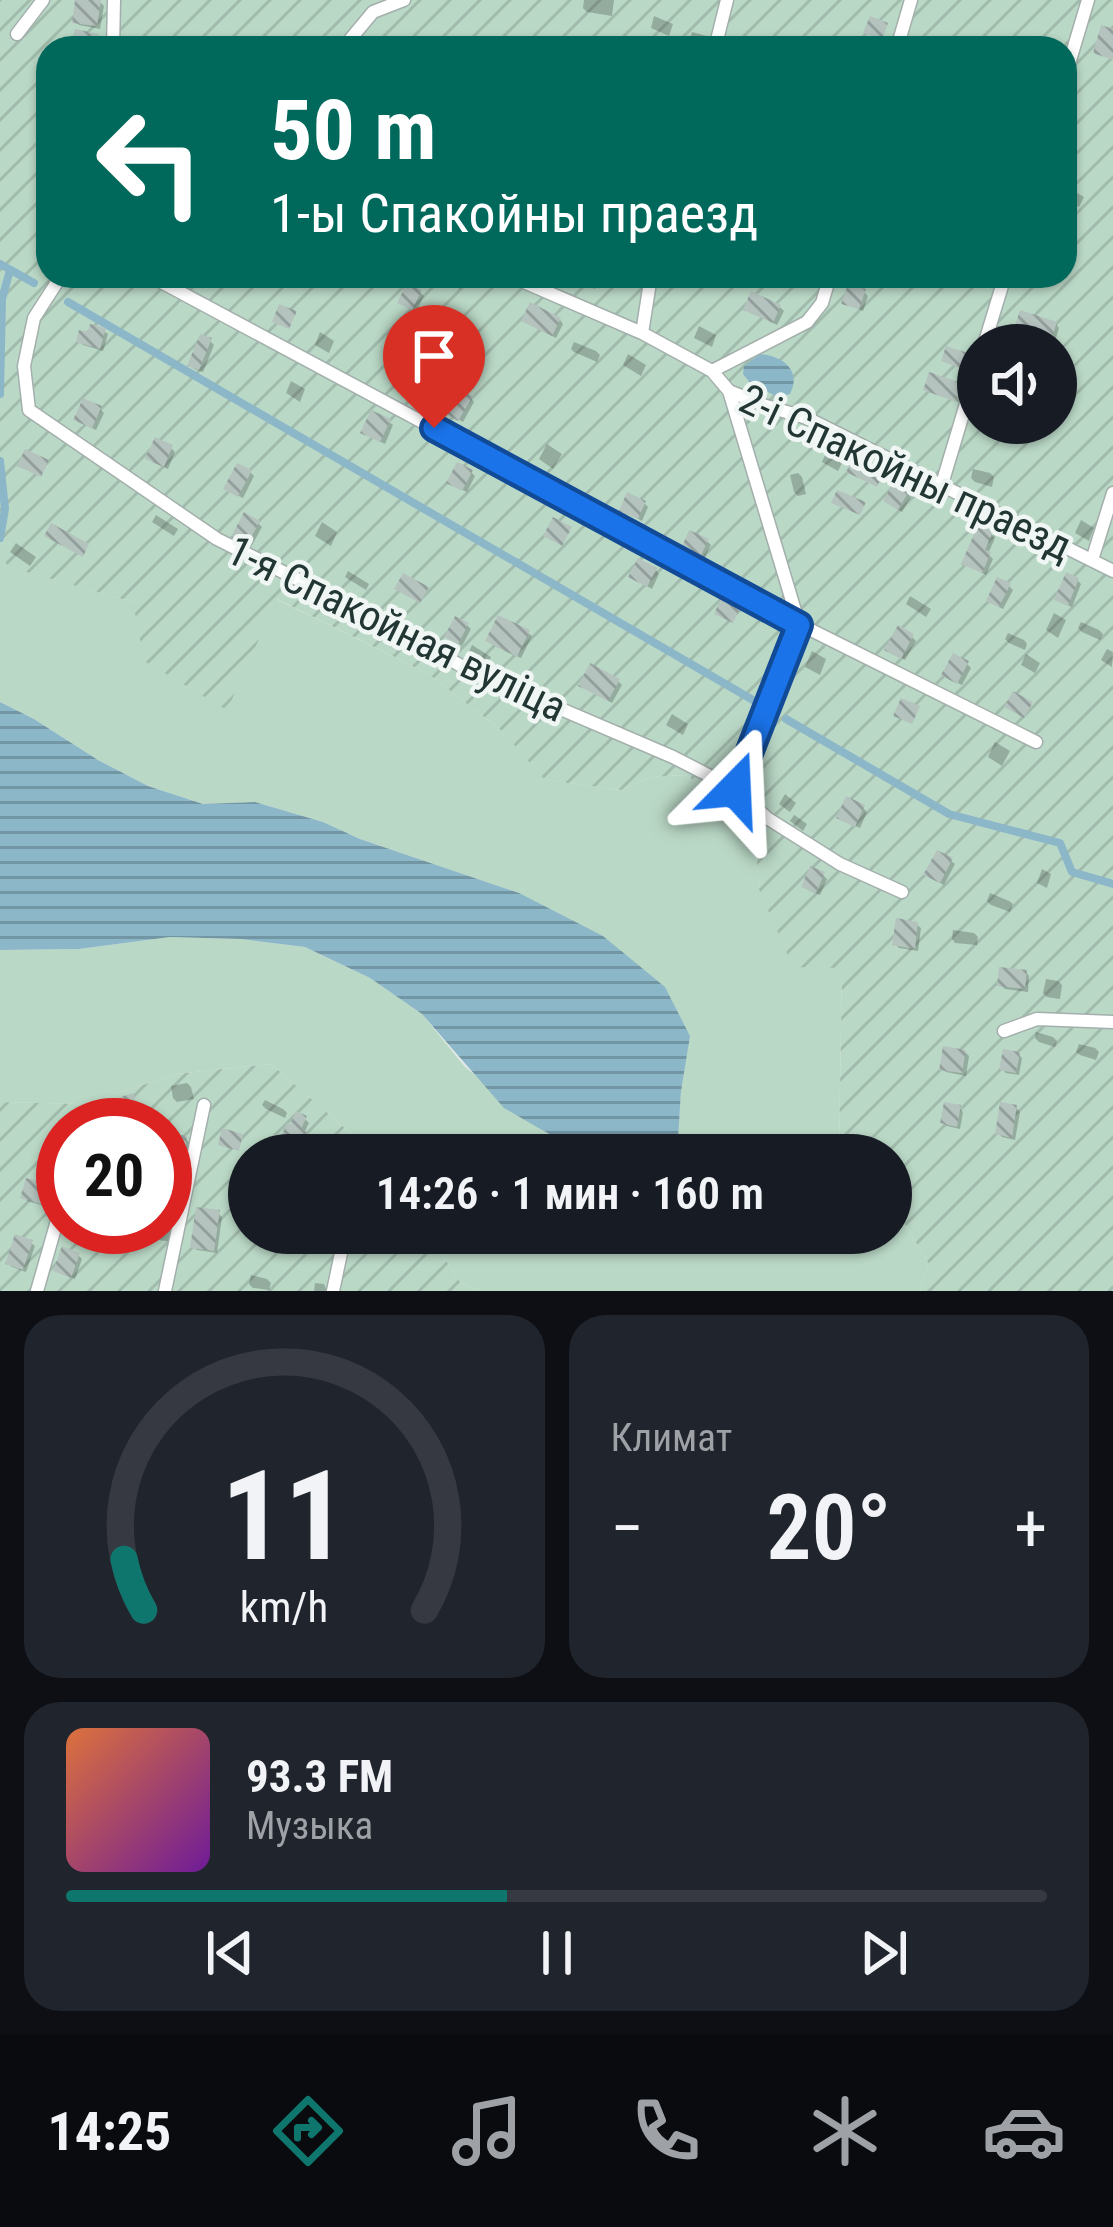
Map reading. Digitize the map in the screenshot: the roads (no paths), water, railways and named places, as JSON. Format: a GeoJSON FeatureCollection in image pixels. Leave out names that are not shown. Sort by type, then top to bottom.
{"type":"FeatureCollection","features":[{"type":"Feature","properties":{"kind":"lane"},"geometry":{"type":"LineString","coordinates":[[16,34],[43,0]]}},
{"type":"Feature","properties":{"kind":"lane"},"geometry":{"type":"LineString","coordinates":[[113,36],[114,0]]}},
{"type":"Feature","properties":{"kind":"lane"},"geometry":{"type":"LineString","coordinates":[[353,36],[373,12],[404,0]]}},
{"type":"Feature","properties":{"kind":"lane"},"geometry":{"type":"LineString","coordinates":[[718,36],[728,0]]}},
{"type":"Feature","properties":{"kind":"lane"},"geometry":{"type":"LineString","coordinates":[[900,36],[911,0]]}},
{"type":"Feature","properties":{"kind":"lane"},"geometry":{"type":"LineString","coordinates":[[1077,37],[1088,0]]}},
{"type":"Feature","properties":{"kind":"lane","name":"1-я Спакойная вуліца"},"geometry":{"type":"LineString","coordinates":[[53,288],[34,318],[24,366],[29,410],[217,539],[465,668],[673,757],[735,789],[766,818],[840,864],[902,892]]}},
{"type":"Feature","properties":{"kind":"lane"},"geometry":{"type":"LineString","coordinates":[[173,288],[799,625],[1036,742]]}},
{"type":"Feature","properties":{"kind":"lane","name":"2-і Спакойны праезд"},"geometry":{"type":"LineString","coordinates":[[538,288],[642,332],[712,371],[729,391],[807,418],[1113,571]]}},
{"type":"Feature","properties":{"kind":"lane"},"geometry":{"type":"LineString","coordinates":[[642,332],[649,288]]}},
{"type":"Feature","properties":{"kind":"lane"},"geometry":{"type":"LineString","coordinates":[[712,371],[807,322],[826,288]]}},
{"type":"Feature","properties":{"kind":"lane"},"geometry":{"type":"LineString","coordinates":[[990,324],[1001,288]]}},
{"type":"Feature","properties":{"kind":"lane"},"geometry":{"type":"LineString","coordinates":[[729,391],[799,625],[735,789]]}},
{"type":"Feature","properties":{"kind":"lane"},"geometry":{"type":"LineString","coordinates":[[942,484],[957,434]]}},
{"type":"Feature","properties":{"kind":"lane"},"geometry":{"type":"LineString","coordinates":[[1092,560],[1113,494]]}},
{"type":"Feature","properties":{"kind":"lane"},"geometry":{"type":"LineString","coordinates":[[1004,1031],[1037,1019],[1113,1022]]}},
{"type":"Feature","properties":{"kind":"lane"},"geometry":{"type":"LineString","coordinates":[[165,1291],[204,1105]]}},
{"type":"Feature","properties":{"kind":"lane"},"geometry":{"type":"LineString","coordinates":[[37,1291],[48,1254]]}},
{"type":"Feature","properties":{"kind":"lane"},"geometry":{"type":"LineString","coordinates":[[333,1291],[341,1254]]}},
{"type":"Feature","properties":{"kind":"water"},"geometry":{"type":"Polygon","coordinates":[[[760,354],[776,358],[792,371],[790,394],[778,397],[751,384],[743,374],[744,366],[760,354]]]}},
{"type":"Feature","properties":{"kind":"water"},"geometry":{"type":"Polygon","coordinates":[[[0,702],[148,786],[203,804],[255,802],[323,822],[519,893],[603,936],[665,987],[690,1036],[678,1134],[550,1134],[504,1108],[422,1014],[370,978],[305,947],[170,937],[79,949],[0,950],[0,702]]]}},
{"type":"Feature","properties":{"kind":"waterway"},"geometry":{"type":"LineString","coordinates":[[0,264],[34,283]]}},
{"type":"Feature","properties":{"kind":"waterway"},"geometry":{"type":"LineString","coordinates":[[0,394],[2,299],[10,270]]}},
{"type":"Feature","properties":{"kind":"waterway"},"geometry":{"type":"LineString","coordinates":[[68,302],[758,703]]}},
{"type":"Feature","properties":{"kind":"waterway"},"geometry":{"type":"LineString","coordinates":[[0,461],[5,509],[0,538]]}},
{"type":"Feature","properties":{"kind":"waterway"},"geometry":{"type":"LineString","coordinates":[[786,719],[949,814],[1060,843],[1072,872],[1113,884]]}}]}
